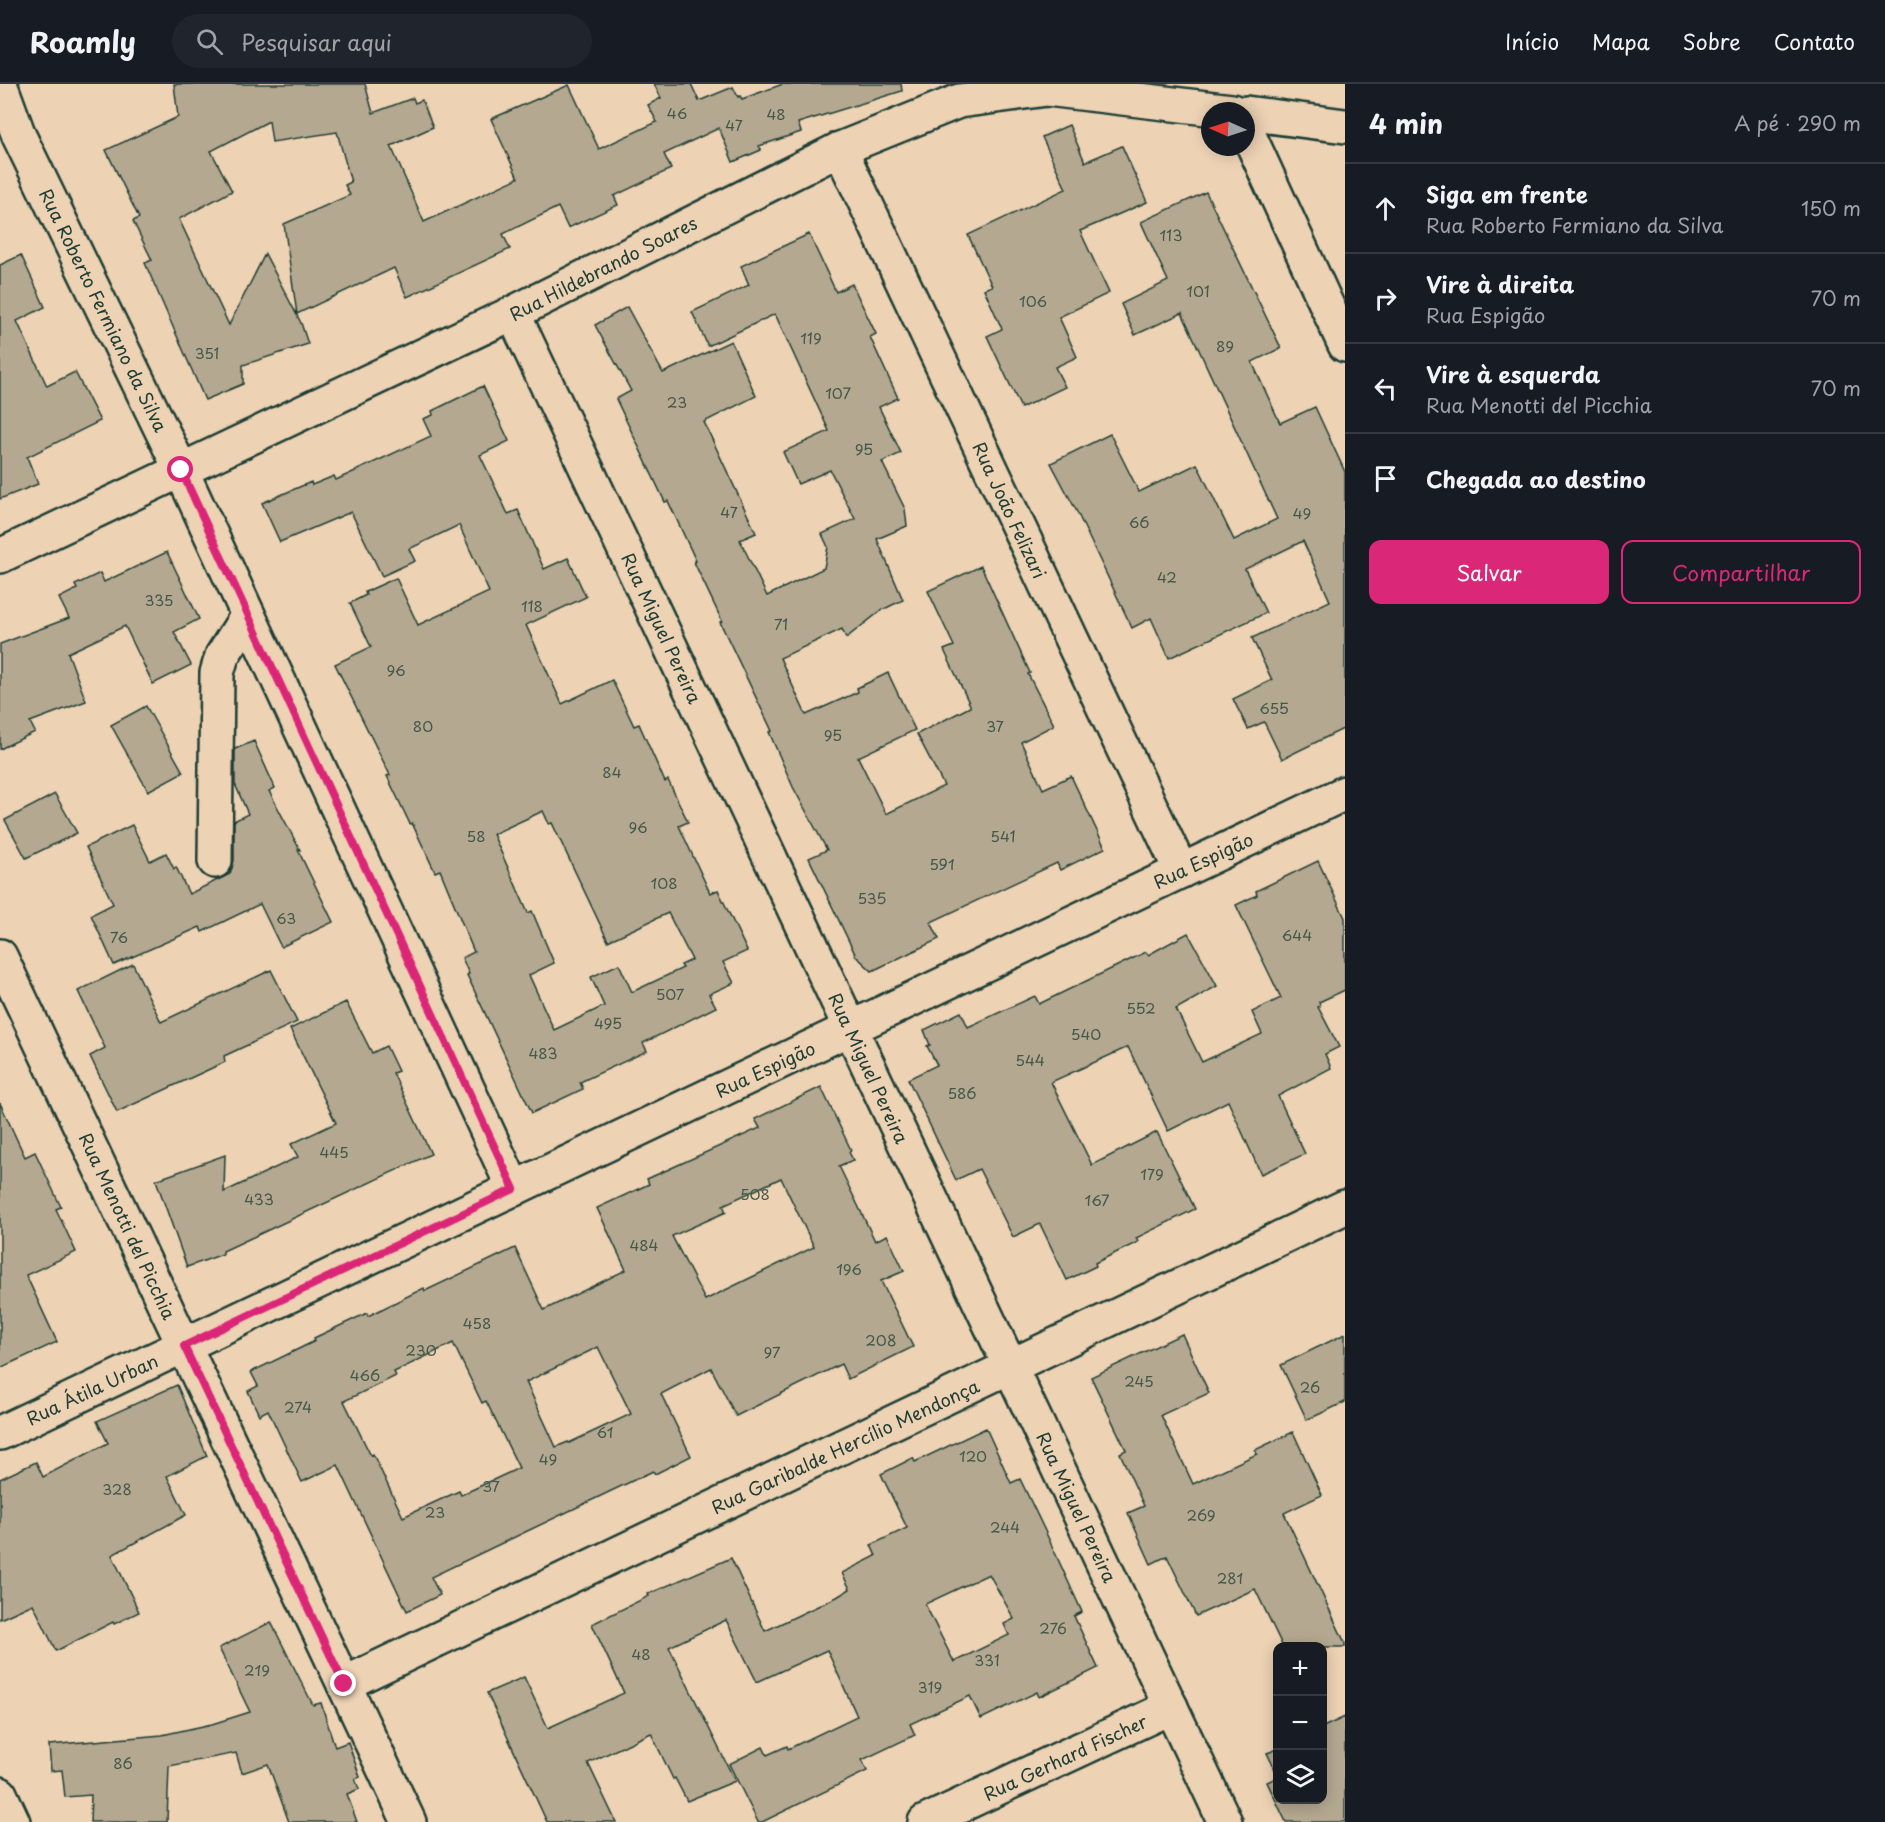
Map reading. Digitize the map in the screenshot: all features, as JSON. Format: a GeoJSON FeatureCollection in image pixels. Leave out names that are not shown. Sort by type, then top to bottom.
{"type":"FeatureCollection","features":[{"type":"Feature","properties":{"kind":"street","name":"Rua Roberto Fermiano da Silva"},"geometry":{"type":"LineString","coordinates":[[0,84],[19,136],[181,470],[514,1189]]}},
{"type":"Feature","properties":{"kind":"street","name":"Rua Hildebrando Soares"},"geometry":{"type":"LineString","coordinates":[[0,556],[513,313],[840,149],[959,101],[1047,89],[1201,107]]}},
{"type":"Feature","properties":{"kind":"street"},"geometry":{"type":"LineString","coordinates":[[1255,114],[1345,126]]}},
{"type":"Feature","properties":{"kind":"street","name":"Rua João Felizari"},"geometry":{"type":"LineString","coordinates":[[840,149],[1181,871]]}},
{"type":"Feature","properties":{"kind":"street"},"geometry":{"type":"LineString","coordinates":[[1255,149],[1345,345]]}},
{"type":"Feature","properties":{"kind":"street","name":"Rua Miguel Pereira"},"geometry":{"type":"LineString","coordinates":[[513,313],[1225,1822]]}},
{"type":"Feature","properties":{"kind":"street"},"geometry":{"type":"LineString","coordinates":[[215,861],[217,673],[222,656],[248,615]]}},
{"type":"Feature","properties":{"kind":"street","name":"Rua Espigão"},"geometry":{"type":"LineString","coordinates":[[184,1346],[1345,793]]}},
{"type":"Feature","properties":{"kind":"street","name":"Rua Menotti del Picchia"},"geometry":{"type":"LineString","coordinates":[[0,957],[409,1822]]}},
{"type":"Feature","properties":{"kind":"street","name":"Rua Garibalde Hercílio Mendonça"},"geometry":{"type":"LineString","coordinates":[[344,1684],[1345,1208]]}},
{"type":"Feature","properties":{"kind":"street","name":"Rua Átila Urban"},"geometry":{"type":"LineString","coordinates":[[0,1433],[184,1346]]}},
{"type":"Feature","properties":{"kind":"street","name":"Rua Gerhard Fischer"},"geometry":{"type":"LineString","coordinates":[[925,1822],[1171,1707]]}},
{"type":"Feature","properties":{"kind":"street"},"geometry":{"type":"LineString","coordinates":[[0,1794],[13,1822]]}},
{"type":"Feature","properties":{"kind":"building"},"geometry":{"type":"Polygon","coordinates":[[[174,84],[365,84],[373,113],[413,98],[415,103],[422,100],[433,127],[391,146],[424,222],[518,178],[491,119],[569,85],[599,149],[657,122],[648,105],[661,98],[654,84],[691,84],[699,101],[733,87],[738,97],[742,99],[783,84],[901,84],[902,91],[798,123],[801,132],[759,146],[761,150],[733,162],[719,128],[664,154],[671,169],[614,196],[618,205],[568,228],[558,207],[503,234],[510,249],[407,297],[394,268],[297,314],[284,224],[350,195],[345,185],[351,182],[337,132],[272,142],[269,121],[211,151],[232,191],[179,219],[229,325],[265,254],[301,323],[308,344],[243,365],[243,384],[205,400],[145,263],[152,260],[133,221],[139,218],[106,150],[178,117],[174,84]]]}},
{"type":"Feature","properties":{"kind":"building"},"geometry":{"type":"Polygon","coordinates":[[[1069,125],[1085,162],[1122,146],[1147,202],[1080,231],[1109,293],[1059,317],[1077,357],[1055,367],[1065,387],[1021,408],[987,336],[1002,329],[984,289],[992,286],[968,235],[1066,189],[1042,137],[1069,125]]]}},
{"type":"Feature","properties":{"kind":"building"},"geometry":{"type":"Polygon","coordinates":[[[1206,192],[1281,348],[1252,362],[1280,423],[1315,407],[1345,472],[1345,728],[1282,759],[1264,722],[1248,729],[1233,699],[1272,680],[1252,638],[1330,601],[1303,541],[1245,569],[1266,613],[1169,658],[1151,618],[1132,628],[1051,463],[1110,434],[1139,492],[1197,464],[1234,540],[1277,519],[1182,313],[1135,335],[1121,304],[1168,281],[1141,222],[1206,192]]]}},
{"type":"Feature","properties":{"kind":"building"},"geometry":{"type":"Polygon","coordinates":[[[809,234],[836,292],[852,284],[876,334],[870,337],[898,398],[879,407],[901,453],[882,462],[905,509],[907,526],[877,539],[903,600],[882,610],[846,638],[842,629],[780,658],[806,715],[858,692],[857,688],[888,673],[915,730],[858,757],[886,814],[944,786],[917,734],[970,705],[944,650],[954,646],[928,591],[981,566],[1030,673],[1028,674],[1054,725],[1021,742],[1043,789],[1071,776],[1105,848],[1060,870],[1057,863],[931,922],[939,939],[872,971],[856,956],[809,858],[827,850],[793,787],[769,732],[772,731],[720,622],[722,621],[694,562],[696,561],[616,399],[631,391],[595,325],[627,307],[663,373],[731,341],[756,396],[704,422],[756,533],[740,540],[767,596],[824,568],[828,547],[822,534],[855,519],[830,470],[798,484],[783,452],[829,431],[775,314],[708,346],[692,312],[749,285],[741,266],[809,234]]]}},
{"type":"Feature","properties":{"kind":"building"},"geometry":{"type":"Polygon","coordinates":[[[21,255],[45,307],[17,321],[47,386],[75,372],[100,421],[27,457],[38,484],[0,499],[0,265],[21,255]]]}},
{"type":"Feature","properties":{"kind":"building"},"geometry":{"type":"Polygon","coordinates":[[[483,386],[509,441],[480,455],[508,514],[518,510],[544,569],[568,558],[586,597],[526,625],[562,704],[612,680],[634,726],[639,724],[665,782],[668,780],[688,822],[679,826],[710,893],[718,890],[747,951],[723,962],[734,983],[709,994],[716,1007],[643,1043],[647,1051],[580,1082],[583,1089],[532,1113],[467,975],[469,974],[462,958],[474,952],[440,870],[435,872],[412,823],[410,824],[387,776],[390,775],[335,664],[371,647],[350,603],[366,595],[365,592],[396,578],[418,625],[489,592],[459,525],[409,549],[415,561],[382,576],[351,512],[280,542],[262,503],[311,482],[312,485],[334,476],[336,480],[431,436],[423,419],[433,415],[432,411],[483,386]],[[543,811],[493,834],[528,913],[532,911],[554,963],[529,975],[554,1030],[604,1006],[591,977],[619,964],[632,992],[683,968],[681,965],[692,960],[668,913],[608,941],[552,823],[549,824],[543,811]]]}},
{"type":"Feature","properties":{"kind":"building"},"geometry":{"type":"Polygon","coordinates":[[[167,552],[199,619],[174,632],[191,665],[153,684],[125,626],[68,653],[86,701],[30,722],[35,732],[0,749],[0,644],[69,618],[59,598],[77,589],[75,585],[100,573],[104,582],[167,552]]]}},
{"type":"Feature","properties":{"kind":"building"},"geometry":{"type":"Polygon","coordinates":[[[146,706],[183,772],[148,791],[111,725],[146,706]]]}},
{"type":"Feature","properties":{"kind":"building"},"geometry":{"type":"Polygon","coordinates":[[[254,741],[275,788],[269,791],[300,850],[298,850],[333,922],[281,947],[260,904],[202,932],[200,927],[114,965],[91,915],[113,904],[86,847],[132,825],[150,861],[166,853],[174,869],[176,867],[189,894],[230,874],[234,861],[234,821],[248,814],[235,784],[235,749],[254,741]]]}},
{"type":"Feature","properties":{"kind":"building"},"geometry":{"type":"Polygon","coordinates":[[[55,794],[77,833],[26,858],[5,820],[55,794]]]}},
{"type":"Feature","properties":{"kind":"building"},"geometry":{"type":"Polygon","coordinates":[[[1318,861],[1345,918],[1345,990],[1319,1002],[1318,1007],[1339,1047],[1325,1054],[1331,1068],[1278,1096],[1305,1154],[1261,1174],[1228,1101],[1168,1131],[1128,1047],[1051,1082],[1092,1165],[1157,1132],[1195,1209],[1136,1238],[1138,1242],[1067,1280],[1040,1224],[1013,1237],[979,1169],[956,1180],[908,1079],[937,1065],[927,1046],[930,1045],[924,1030],[961,1012],[968,1027],[1035,996],[1039,1004],[1146,952],[1148,955],[1188,933],[1217,986],[1176,1009],[1202,1062],[1262,1034],[1252,1012],[1281,998],[1236,905],[1257,895],[1256,891],[1318,861]]]}},
{"type":"Feature","properties":{"kind":"building"},"geometry":{"type":"Polygon","coordinates":[[[133,964],[161,1022],[271,970],[297,1022],[224,1056],[225,1062],[117,1112],[90,1056],[105,1048],[78,991],[133,964]]]}},
{"type":"Feature","properties":{"kind":"building"},"geometry":{"type":"Polygon","coordinates":[[[346,1002],[372,1053],[386,1046],[398,1071],[393,1073],[431,1154],[223,1251],[223,1254],[187,1267],[156,1180],[225,1155],[224,1192],[298,1157],[291,1144],[336,1123],[290,1029],[346,1002]]]}},
{"type":"Feature","properties":{"kind":"building"},"geometry":{"type":"Polygon","coordinates":[[[821,1087],[851,1150],[849,1152],[853,1160],[839,1166],[875,1241],[887,1235],[904,1271],[881,1281],[913,1347],[848,1379],[841,1364],[736,1416],[711,1368],[661,1394],[691,1456],[655,1474],[653,1471],[431,1577],[440,1595],[407,1611],[338,1465],[302,1482],[268,1410],[259,1415],[248,1391],[258,1386],[251,1372],[367,1313],[368,1316],[424,1288],[425,1291],[515,1248],[544,1310],[626,1270],[597,1208],[649,1184],[647,1179],[760,1128],[755,1119],[821,1087]],[[781,1178],[723,1205],[726,1212],[672,1236],[705,1300],[814,1247],[781,1178]],[[453,1343],[394,1372],[396,1376],[344,1401],[371,1456],[373,1454],[403,1517],[459,1491],[461,1495],[519,1468],[486,1401],[482,1403],[453,1343]],[[598,1347],[526,1382],[556,1447],[631,1414],[598,1347]]]}},
{"type":"Feature","properties":{"kind":"building"},"geometry":{"type":"Polygon","coordinates":[[[0,1103],[25,1157],[35,1152],[61,1207],[56,1209],[76,1252],[26,1275],[57,1342],[0,1368],[0,1103]]]}},
{"type":"Feature","properties":{"kind":"building"},"geometry":{"type":"Polygon","coordinates":[[[1182,1334],[1209,1393],[1161,1415],[1193,1484],[1257,1454],[1255,1450],[1293,1432],[1322,1495],[1284,1513],[1345,1647],[1327,1647],[1327,1642],[1281,1642],[1255,1589],[1196,1616],[1167,1556],[1151,1564],[1128,1513],[1144,1506],[1120,1453],[1126,1450],[1091,1377],[1182,1334]]]}},
{"type":"Feature","properties":{"kind":"building"},"geometry":{"type":"Polygon","coordinates":[[[1345,1334],[1345,1402],[1307,1420],[1281,1365],[1345,1334]]]}},
{"type":"Feature","properties":{"kind":"building"},"geometry":{"type":"Polygon","coordinates":[[[177,1385],[207,1456],[167,1476],[186,1515],[112,1555],[139,1612],[114,1624],[113,1622],[56,1651],[33,1604],[0,1619],[0,1479],[36,1462],[43,1477],[108,1443],[97,1421],[177,1385]]]}},
{"type":"Feature","properties":{"kind":"building"},"geometry":{"type":"Polygon","coordinates":[[[986,1428],[1011,1483],[1020,1479],[1046,1533],[1082,1612],[1074,1616],[1098,1668],[1039,1697],[1037,1692],[981,1719],[970,1696],[910,1724],[915,1735],[862,1760],[867,1771],[758,1822],[729,1764],[763,1747],[767,1755],[787,1746],[788,1749],[857,1716],[827,1650],[757,1682],[726,1620],[669,1647],[735,1781],[687,1801],[675,1778],[673,1779],[651,1733],[588,1763],[616,1822],[547,1822],[487,1693],[524,1677],[548,1728],[624,1693],[592,1624],[649,1596],[648,1594],[731,1558],[765,1631],[837,1597],[850,1589],[842,1573],[876,1556],[871,1545],[907,1528],[881,1474],[913,1458],[915,1462],[986,1428]],[[989,1574],[925,1604],[954,1662],[1009,1635],[1004,1624],[1014,1619],[989,1574]]]}},
{"type":"Feature","properties":{"kind":"building"},"geometry":{"type":"Polygon","coordinates":[[[271,1622],[313,1705],[321,1703],[335,1747],[348,1742],[360,1777],[355,1779],[359,1789],[347,1794],[357,1822],[289,1822],[268,1764],[242,1773],[236,1753],[169,1766],[167,1822],[90,1822],[91,1795],[65,1797],[62,1770],[51,1771],[49,1745],[162,1735],[212,1724],[250,1712],[219,1648],[271,1622]]]}},
{"type":"Feature","properties":{"kind":"building"},"geometry":{"type":"Polygon","coordinates":[[[1345,1717],[1345,1822],[1286,1822],[1277,1804],[1327,1804],[1327,1725],[1345,1717]]]}},
{"type":"Feature","properties":{"kind":"building"},"geometry":{"type":"Polygon","coordinates":[[[1273,1751],[1273,1766],[1267,1753],[1273,1751]]]}},
{"type":"Feature","properties":{"kind":"building"},"geometry":{"type":"Polygon","coordinates":[[[1273,1779],[1273,1795],[1267,1782],[1273,1779]]]}},
{"type":"Feature","properties":{"kind":"route"},"geometry":{"type":"LineString","coordinates":[[181,470],[514,1189],[184,1346],[344,1684]]}}]}
